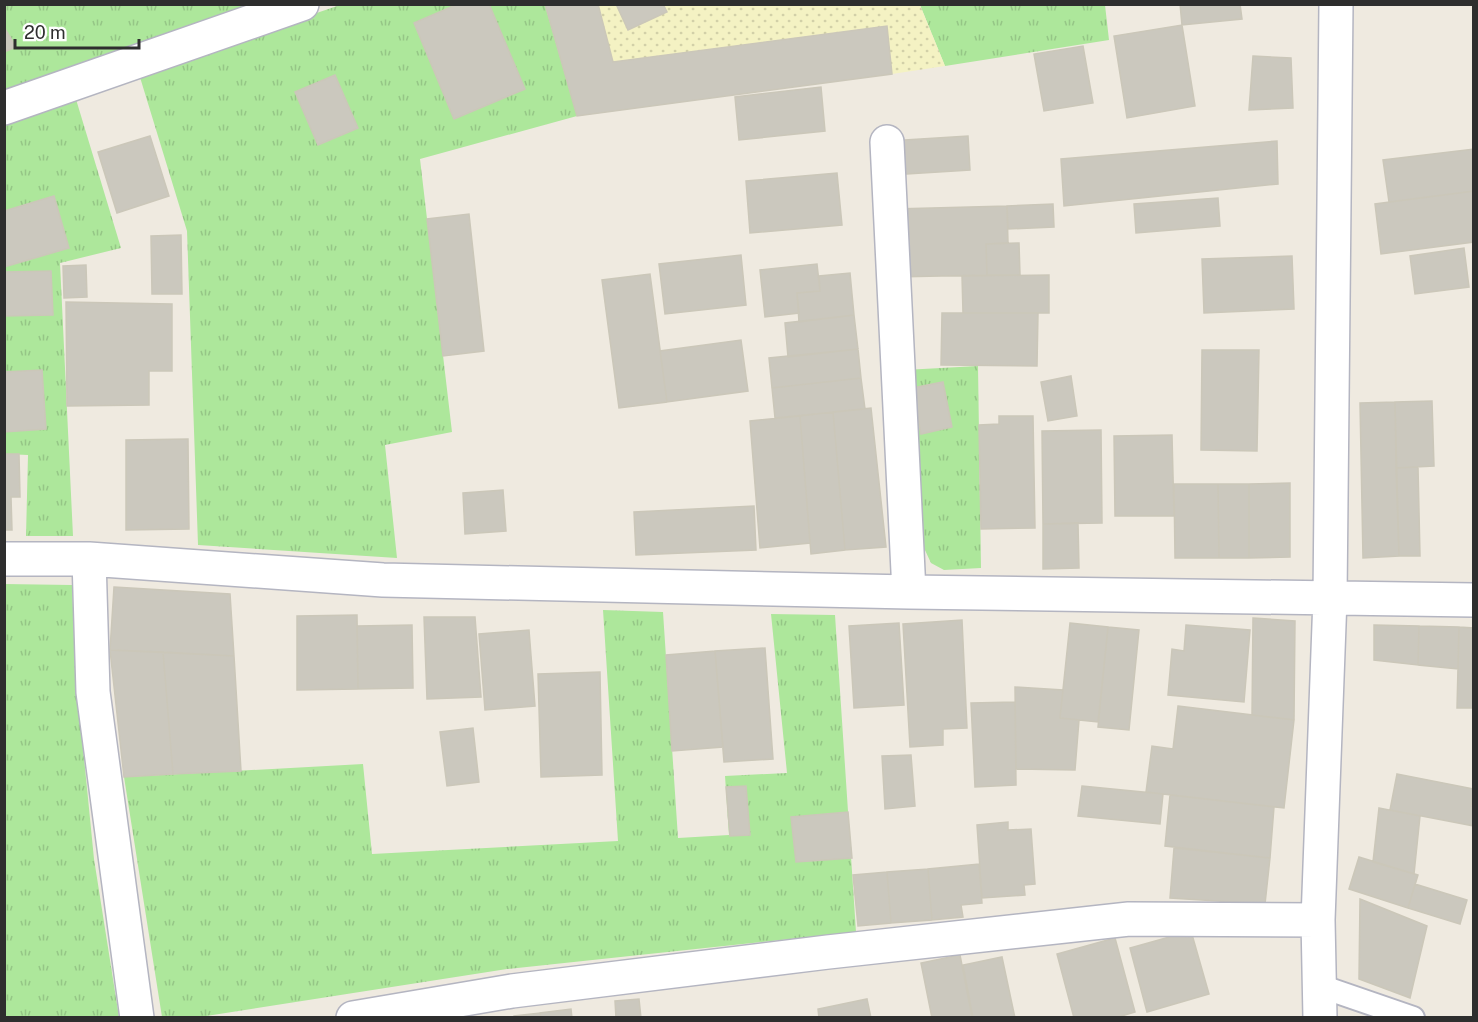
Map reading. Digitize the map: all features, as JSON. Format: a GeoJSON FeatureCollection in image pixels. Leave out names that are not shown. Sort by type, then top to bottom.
{"type":"FeatureCollection","features":[{"type":"Feature","properties":{"kind":"street"},"geometry":{"type":"LineString","coordinates":[[4,108],[302,4]]}},
{"type":"Feature","properties":{"kind":"street"},"geometry":{"type":"LineString","coordinates":[[1320,1017],[1318,920],[1330,598],[1336,4]]}},
{"type":"Feature","properties":{"kind":"street"},"geometry":{"type":"LineString","coordinates":[[887,142],[909,592]]}},
{"type":"Feature","properties":{"kind":"street"},"geometry":{"type":"LineString","coordinates":[[4,559],[89,560],[383,580],[909,592],[1473,600]]}},
{"type":"Feature","properties":{"kind":"street"},"geometry":{"type":"LineString","coordinates":[[89,560],[93,692],[137,1017]]}},
{"type":"Feature","properties":{"kind":"street"},"geometry":{"type":"LineString","coordinates":[[353,1017],[512,991],[816,953],[1129,919],[1318,920]]}},
{"type":"Feature","properties":{"kind":"lane"},"geometry":{"type":"LineString","coordinates":[[1320,986],[1413,1017]]}},
{"type":"Feature","properties":{"kind":"green space"},"geometry":{"type":"Polygon","coordinates":[[[5,4],[267,5],[5,95],[5,4]]]}},
{"type":"Feature","properties":{"kind":"green space"},"geometry":{"type":"Polygon","coordinates":[[[340,5],[545,5],[577,116],[420,159],[452,432],[385,445],[397,558],[198,545],[187,231],[139,74],[340,5]]]}},
{"type":"Feature","properties":{"kind":"green space"},"geometry":{"type":"Polygon","coordinates":[[[920,5],[1105,5],[1109,40],[945,66],[920,5]]]}},
{"type":"Feature","properties":{"kind":"green space"},"geometry":{"type":"Polygon","coordinates":[[[75,96],[121,248],[60,263],[73,536],[26,536],[28,455],[5,454],[4,120],[75,96]]]}},
{"type":"Feature","properties":{"kind":"green space"},"geometry":{"type":"Polygon","coordinates":[[[978,366],[981,568],[944,570],[931,563],[924,548],[904,370],[978,366]]]}},
{"type":"Feature","properties":{"kind":"green space"},"geometry":{"type":"Polygon","coordinates":[[[4,584],[72,585],[76,677],[94,859],[119,1017],[5,1017],[4,584]]]}},
{"type":"Feature","properties":{"kind":"green space"},"geometry":{"type":"Polygon","coordinates":[[[603,610],[663,612],[678,838],[729,835],[725,776],[787,773],[771,614],[835,615],[856,932],[507,969],[200,1017],[162,1017],[124,777],[363,764],[372,854],[618,841],[603,610]]]}},
{"type":"Feature","properties":{"kind":"sand"},"geometry":{"type":"Polygon","coordinates":[[[598,5],[920,5],[945,66],[892,74],[886,26],[613,62],[598,5]]]}},
{"type":"Feature","properties":{"kind":"building"},"geometry":{"type":"Polygon","coordinates":[[[458,4],[489,4],[525,89],[454,119],[414,23],[458,4]]]}},
{"type":"Feature","properties":{"kind":"building"},"geometry":{"type":"Polygon","coordinates":[[[545,4],[598,4],[613,62],[887,26],[892,74],[577,116],[545,4]]]}},
{"type":"Feature","properties":{"kind":"building"},"geometry":{"type":"Polygon","coordinates":[[[616,4],[663,4],[667,12],[628,30],[616,4]]]}},
{"type":"Feature","properties":{"kind":"building"},"geometry":{"type":"Polygon","coordinates":[[[1180,4],[1240,4],[1242,19],[1182,25],[1180,4]]]}},
{"type":"Feature","properties":{"kind":"building"},"geometry":{"type":"Polygon","coordinates":[[[1182,25],[1195,106],[1127,118],[1114,36],[1182,25]]]}},
{"type":"Feature","properties":{"kind":"building"},"geometry":{"type":"Polygon","coordinates":[[[4,27],[16,47],[4,52],[4,27]]]}},
{"type":"Feature","properties":{"kind":"building"},"geometry":{"type":"Polygon","coordinates":[[[1083,46],[1093,103],[1044,111],[1034,54],[1083,46]]]}},
{"type":"Feature","properties":{"kind":"building"},"geometry":{"type":"Polygon","coordinates":[[[1253,56],[1291,58],[1293,108],[1249,110],[1253,56]]]}},
{"type":"Feature","properties":{"kind":"building"},"geometry":{"type":"Polygon","coordinates":[[[335,75],[358,128],[318,145],[295,92],[335,75]]]}},
{"type":"Feature","properties":{"kind":"building"},"geometry":{"type":"Polygon","coordinates":[[[821,87],[825,131],[739,140],[735,97],[821,87]]]}},
{"type":"Feature","properties":{"kind":"building"},"geometry":{"type":"Polygon","coordinates":[[[150,136],[169,196],[117,213],[98,152],[150,136]]]}},
{"type":"Feature","properties":{"kind":"building"},"geometry":{"type":"Polygon","coordinates":[[[968,136],[970,170],[891,175],[889,141],[968,136]]]}},
{"type":"Feature","properties":{"kind":"building"},"geometry":{"type":"Polygon","coordinates":[[[1277,141],[1278,184],[1064,206],[1061,159],[1277,141]]]}},
{"type":"Feature","properties":{"kind":"building"},"geometry":{"type":"Polygon","coordinates":[[[1474,149],[1474,191],[1389,202],[1383,160],[1474,149]]]}},
{"type":"Feature","properties":{"kind":"building"},"geometry":{"type":"Polygon","coordinates":[[[837,173],[842,225],[750,233],[746,181],[837,173]]]}},
{"type":"Feature","properties":{"kind":"building"},"geometry":{"type":"Polygon","coordinates":[[[1474,191],[1474,242],[1381,254],[1375,204],[1474,191]]]}},
{"type":"Feature","properties":{"kind":"building"},"geometry":{"type":"Polygon","coordinates":[[[54,196],[69,248],[4,267],[4,211],[54,196]]]}},
{"type":"Feature","properties":{"kind":"building"},"geometry":{"type":"Polygon","coordinates":[[[1218,198],[1220,226],[1136,233],[1134,204],[1218,198]]]}},
{"type":"Feature","properties":{"kind":"building"},"geometry":{"type":"Polygon","coordinates":[[[1053,204],[1054,227],[1008,229],[1007,206],[1053,204]]]}},
{"type":"Feature","properties":{"kind":"building"},"geometry":{"type":"Polygon","coordinates":[[[1007,206],[1008,243],[986,244],[987,275],[895,277],[894,209],[1007,206]]]}},
{"type":"Feature","properties":{"kind":"building"},"geometry":{"type":"Polygon","coordinates":[[[469,214],[484,351],[443,356],[427,219],[469,214]]]}},
{"type":"Feature","properties":{"kind":"building"},"geometry":{"type":"Polygon","coordinates":[[[181,235],[182,294],[152,294],[151,236],[181,235]]]}},
{"type":"Feature","properties":{"kind":"building"},"geometry":{"type":"Polygon","coordinates":[[[1019,243],[1020,275],[987,275],[986,244],[1019,243]]]}},
{"type":"Feature","properties":{"kind":"building"},"geometry":{"type":"Polygon","coordinates":[[[1464,248],[1469,287],[1415,294],[1410,256],[1464,248]]]}},
{"type":"Feature","properties":{"kind":"building"},"geometry":{"type":"Polygon","coordinates":[[[741,255],[746,305],[665,314],[659,264],[741,255]]]}},
{"type":"Feature","properties":{"kind":"building"},"geometry":{"type":"Polygon","coordinates":[[[1292,256],[1294,309],[1204,313],[1202,259],[1292,256]]]}},
{"type":"Feature","properties":{"kind":"building"},"geometry":{"type":"Polygon","coordinates":[[[817,264],[820,291],[797,293],[799,313],[765,317],[760,270],[817,264]]]}},
{"type":"Feature","properties":{"kind":"building"},"geometry":{"type":"Polygon","coordinates":[[[86,265],[87,297],[64,298],[63,266],[86,265]]]}},
{"type":"Feature","properties":{"kind":"building"},"geometry":{"type":"Polygon","coordinates":[[[51,271],[53,315],[4,316],[4,272],[51,271]]]}},
{"type":"Feature","properties":{"kind":"building"},"geometry":{"type":"Polygon","coordinates":[[[850,273],[854,315],[799,322],[797,293],[820,291],[819,276],[850,273]]]}},
{"type":"Feature","properties":{"kind":"building"},"geometry":{"type":"Polygon","coordinates":[[[650,274],[667,402],[619,408],[602,280],[650,274]]]}},
{"type":"Feature","properties":{"kind":"building"},"geometry":{"type":"Polygon","coordinates":[[[1049,275],[1049,313],[963,313],[962,276],[1049,275]]]}},
{"type":"Feature","properties":{"kind":"building"},"geometry":{"type":"Polygon","coordinates":[[[66,302],[172,304],[172,371],[149,371],[149,405],[67,406],[66,302]]]}},
{"type":"Feature","properties":{"kind":"building"},"geometry":{"type":"Polygon","coordinates":[[[942,313],[1038,313],[1037,366],[941,365],[942,313]]]}},
{"type":"Feature","properties":{"kind":"building"},"geometry":{"type":"Polygon","coordinates":[[[854,315],[858,349],[788,357],[785,323],[854,315]]]}},
{"type":"Feature","properties":{"kind":"building"},"geometry":{"type":"Polygon","coordinates":[[[741,340],[748,391],[667,402],[660,351],[741,340]]]}},
{"type":"Feature","properties":{"kind":"building"},"geometry":{"type":"Polygon","coordinates":[[[858,349],[861,378],[772,388],[769,358],[858,349]]]}},
{"type":"Feature","properties":{"kind":"building"},"geometry":{"type":"Polygon","coordinates":[[[1202,350],[1259,350],[1257,451],[1201,450],[1202,350]]]}},
{"type":"Feature","properties":{"kind":"building"},"geometry":{"type":"Polygon","coordinates":[[[42,370],[46,429],[4,432],[4,372],[42,370]]]}},
{"type":"Feature","properties":{"kind":"building"},"geometry":{"type":"Polygon","coordinates":[[[1071,376],[1077,416],[1048,421],[1041,382],[1071,376]]]}},
{"type":"Feature","properties":{"kind":"building"},"geometry":{"type":"Polygon","coordinates":[[[861,378],[865,409],[775,418],[772,388],[861,378]]]}},
{"type":"Feature","properties":{"kind":"building"},"geometry":{"type":"Polygon","coordinates":[[[943,382],[952,427],[921,434],[912,388],[943,382]]]}},
{"type":"Feature","properties":{"kind":"building"},"geometry":{"type":"Polygon","coordinates":[[[1432,401],[1434,466],[1396,468],[1395,402],[1432,401]]]}},
{"type":"Feature","properties":{"kind":"building"},"geometry":{"type":"Polygon","coordinates":[[[1395,402],[1399,556],[1363,558],[1360,403],[1395,402]]]}},
{"type":"Feature","properties":{"kind":"building"},"geometry":{"type":"Polygon","coordinates":[[[871,408],[886,547],[845,550],[833,412],[871,408]]]}},
{"type":"Feature","properties":{"kind":"building"},"geometry":{"type":"Polygon","coordinates":[[[833,412],[845,550],[811,554],[800,416],[833,412]]]}},
{"type":"Feature","properties":{"kind":"building"},"geometry":{"type":"Polygon","coordinates":[[[800,416],[810,543],[760,548],[750,421],[800,416]]]}},
{"type":"Feature","properties":{"kind":"building"},"geometry":{"type":"Polygon","coordinates":[[[999,416],[1033,416],[1035,528],[981,529],[979,425],[999,424],[999,416]]]}},
{"type":"Feature","properties":{"kind":"building"},"geometry":{"type":"Polygon","coordinates":[[[1101,430],[1102,523],[1043,524],[1042,431],[1101,430]]]}},
{"type":"Feature","properties":{"kind":"building"},"geometry":{"type":"Polygon","coordinates":[[[1172,435],[1174,516],[1115,516],[1114,436],[1172,435]]]}},
{"type":"Feature","properties":{"kind":"building"},"geometry":{"type":"Polygon","coordinates":[[[188,439],[189,529],[126,530],[126,440],[188,439]]]}},
{"type":"Feature","properties":{"kind":"building"},"geometry":{"type":"Polygon","coordinates":[[[4,454],[19,454],[20,497],[11,497],[12,530],[4,530],[4,454]]]}},
{"type":"Feature","properties":{"kind":"building"},"geometry":{"type":"Polygon","coordinates":[[[1418,467],[1420,556],[1399,556],[1396,468],[1418,467]]]}},
{"type":"Feature","properties":{"kind":"building"},"geometry":{"type":"Polygon","coordinates":[[[1290,483],[1290,557],[1249,558],[1249,484],[1290,483]]]}},
{"type":"Feature","properties":{"kind":"building"},"geometry":{"type":"Polygon","coordinates":[[[1174,484],[1218,484],[1219,558],[1175,558],[1174,484]]]}},
{"type":"Feature","properties":{"kind":"building"},"geometry":{"type":"Polygon","coordinates":[[[1218,484],[1249,484],[1249,558],[1219,558],[1218,484]]]}},
{"type":"Feature","properties":{"kind":"building"},"geometry":{"type":"Polygon","coordinates":[[[503,490],[506,531],[465,534],[463,493],[503,490]]]}},
{"type":"Feature","properties":{"kind":"building"},"geometry":{"type":"Polygon","coordinates":[[[754,506],[756,550],[636,555],[634,512],[754,506]]]}},
{"type":"Feature","properties":{"kind":"building"},"geometry":{"type":"Polygon","coordinates":[[[1078,523],[1079,568],[1043,569],[1043,524],[1078,523]]]}},
{"type":"Feature","properties":{"kind":"building"},"geometry":{"type":"Polygon","coordinates":[[[114,587],[230,594],[234,656],[110,650],[114,587]]]}},
{"type":"Feature","properties":{"kind":"building"},"geometry":{"type":"Polygon","coordinates":[[[357,615],[358,689],[297,690],[297,616],[357,615]]]}},
{"type":"Feature","properties":{"kind":"building"},"geometry":{"type":"Polygon","coordinates":[[[424,617],[475,617],[481,697],[427,699],[424,617]]]}},
{"type":"Feature","properties":{"kind":"building"},"geometry":{"type":"Polygon","coordinates":[[[1253,618],[1295,621],[1294,720],[1252,715],[1253,618]]]}},
{"type":"Feature","properties":{"kind":"building"},"geometry":{"type":"Polygon","coordinates":[[[962,620],[967,728],[943,729],[943,745],[910,747],[903,624],[962,620]]]}},
{"type":"Feature","properties":{"kind":"building"},"geometry":{"type":"Polygon","coordinates":[[[899,623],[904,705],[854,708],[849,626],[899,623]]]}},
{"type":"Feature","properties":{"kind":"building"},"geometry":{"type":"Polygon","coordinates":[[[1070,623],[1108,627],[1098,722],[1060,718],[1070,623]]]}},
{"type":"Feature","properties":{"kind":"building"},"geometry":{"type":"Polygon","coordinates":[[[412,625],[413,688],[358,689],[357,626],[412,625]]]}},
{"type":"Feature","properties":{"kind":"building"},"geometry":{"type":"Polygon","coordinates":[[[1186,625],[1250,630],[1244,702],[1168,695],[1172,649],[1184,651],[1186,625]]]}},
{"type":"Feature","properties":{"kind":"building"},"geometry":{"type":"Polygon","coordinates":[[[1374,625],[1419,626],[1418,665],[1374,660],[1374,625]]]}},
{"type":"Feature","properties":{"kind":"building"},"geometry":{"type":"Polygon","coordinates":[[[1419,626],[1459,627],[1458,669],[1418,665],[1419,626]]]}},
{"type":"Feature","properties":{"kind":"building"},"geometry":{"type":"Polygon","coordinates":[[[1108,627],[1139,630],[1129,730],[1098,727],[1108,627]]]}},
{"type":"Feature","properties":{"kind":"building"},"geometry":{"type":"Polygon","coordinates":[[[1459,627],[1474,628],[1474,708],[1457,708],[1459,627]]]}},
{"type":"Feature","properties":{"kind":"building"},"geometry":{"type":"Polygon","coordinates":[[[529,630],[535,706],[485,710],[479,634],[529,630]]]}},
{"type":"Feature","properties":{"kind":"building"},"geometry":{"type":"Polygon","coordinates":[[[765,648],[773,759],[724,762],[715,651],[765,648]]]}},
{"type":"Feature","properties":{"kind":"building"},"geometry":{"type":"Polygon","coordinates":[[[110,650],[163,652],[173,774],[124,777],[110,650]]]}},
{"type":"Feature","properties":{"kind":"building"},"geometry":{"type":"Polygon","coordinates":[[[715,651],[723,747],[672,751],[666,655],[715,651]]]}},
{"type":"Feature","properties":{"kind":"building"},"geometry":{"type":"Polygon","coordinates":[[[163,652],[234,656],[241,771],[173,774],[163,652]]]}},
{"type":"Feature","properties":{"kind":"building"},"geometry":{"type":"Polygon","coordinates":[[[600,672],[602,775],[541,777],[538,674],[600,672]]]}},
{"type":"Feature","properties":{"kind":"building"},"geometry":{"type":"Polygon","coordinates":[[[1015,687],[1063,690],[1060,718],[1079,720],[1075,770],[1016,769],[1015,687]]]}},
{"type":"Feature","properties":{"kind":"building"},"geometry":{"type":"Polygon","coordinates":[[[1015,702],[1016,785],[975,787],[971,703],[1015,702]]]}},
{"type":"Feature","properties":{"kind":"building"},"geometry":{"type":"Polygon","coordinates":[[[1178,706],[1294,720],[1284,808],[1146,792],[1152,746],[1173,749],[1178,706]]]}},
{"type":"Feature","properties":{"kind":"building"},"geometry":{"type":"Polygon","coordinates":[[[473,728],[479,782],[447,786],[440,732],[473,728]]]}},
{"type":"Feature","properties":{"kind":"building"},"geometry":{"type":"Polygon","coordinates":[[[911,755],[915,806],[885,809],[882,756],[911,755]]]}},
{"type":"Feature","properties":{"kind":"building"},"geometry":{"type":"Polygon","coordinates":[[[1397,774],[1474,789],[1471,806],[1474,807],[1474,826],[1390,810],[1397,774]]]}},
{"type":"Feature","properties":{"kind":"building"},"geometry":{"type":"Polygon","coordinates":[[[746,786],[750,835],[730,836],[726,787],[746,786]]]}},
{"type":"Feature","properties":{"kind":"building"},"geometry":{"type":"Polygon","coordinates":[[[1082,786],[1163,794],[1160,824],[1078,816],[1082,786]]]}},
{"type":"Feature","properties":{"kind":"building"},"geometry":{"type":"Polygon","coordinates":[[[1170,795],[1274,807],[1270,858],[1165,846],[1170,795]]]}},
{"type":"Feature","properties":{"kind":"building"},"geometry":{"type":"Polygon","coordinates":[[[1379,808],[1420,816],[1414,874],[1373,862],[1379,808]]]}},
{"type":"Feature","properties":{"kind":"building"},"geometry":{"type":"Polygon","coordinates":[[[848,812],[852,858],[796,862],[791,817],[848,812]]]}},
{"type":"Feature","properties":{"kind":"building"},"geometry":{"type":"Polygon","coordinates":[[[1008,822],[1008,830],[1031,829],[1035,884],[1024,885],[1025,895],[982,898],[977,825],[1008,822]]]}},
{"type":"Feature","properties":{"kind":"building"},"geometry":{"type":"Polygon","coordinates":[[[1174,848],[1270,858],[1265,904],[1170,898],[1174,848]]]}},
{"type":"Feature","properties":{"kind":"building"},"geometry":{"type":"Polygon","coordinates":[[[1359,857],[1418,875],[1408,908],[1349,889],[1359,857]]]}},
{"type":"Feature","properties":{"kind":"building"},"geometry":{"type":"Polygon","coordinates":[[[979,864],[982,903],[961,905],[963,917],[932,920],[928,869],[979,864]]]}},
{"type":"Feature","properties":{"kind":"building"},"geometry":{"type":"Polygon","coordinates":[[[928,869],[932,920],[891,923],[887,872],[928,869]]]}},
{"type":"Feature","properties":{"kind":"building"},"geometry":{"type":"Polygon","coordinates":[[[887,872],[891,923],[858,926],[853,875],[887,872]]]}},
{"type":"Feature","properties":{"kind":"building"},"geometry":{"type":"Polygon","coordinates":[[[1415,884],[1467,900],[1460,924],[1408,908],[1415,884]]]}},
{"type":"Feature","properties":{"kind":"building"},"geometry":{"type":"Polygon","coordinates":[[[1360,899],[1427,926],[1410,998],[1359,979],[1360,899]]]}},
{"type":"Feature","properties":{"kind":"building"},"geometry":{"type":"Polygon","coordinates":[[[1191,931],[1209,994],[1147,1012],[1130,948],[1191,931]]]}},
{"type":"Feature","properties":{"kind":"building"},"geometry":{"type":"Polygon","coordinates":[[[1115,938],[1135,1012],[1115,1018],[1074,1018],[1057,954],[1115,938]]]}},
{"type":"Feature","properties":{"kind":"building"},"geometry":{"type":"Polygon","coordinates":[[[960,955],[972,1017],[932,1018],[921,963],[960,955]]]}},
{"type":"Feature","properties":{"kind":"building"},"geometry":{"type":"Polygon","coordinates":[[[1002,957],[1015,1018],[973,1018],[963,965],[1002,957]]]}},
{"type":"Feature","properties":{"kind":"building"},"geometry":{"type":"Polygon","coordinates":[[[639,999],[641,1018],[616,1018],[615,1001],[639,999]]]}},
{"type":"Feature","properties":{"kind":"building"},"geometry":{"type":"Polygon","coordinates":[[[867,999],[871,1018],[819,1018],[818,1009],[867,999]]]}},
{"type":"Feature","properties":{"kind":"building"},"geometry":{"type":"Polygon","coordinates":[[[571,1009],[572,1018],[541,1018],[540,1013],[571,1009]]]}},
{"type":"Feature","properties":{"kind":"building"},"geometry":{"type":"Polygon","coordinates":[[[540,1013],[541,1018],[514,1018],[514,1016],[540,1013]]]}}]}
